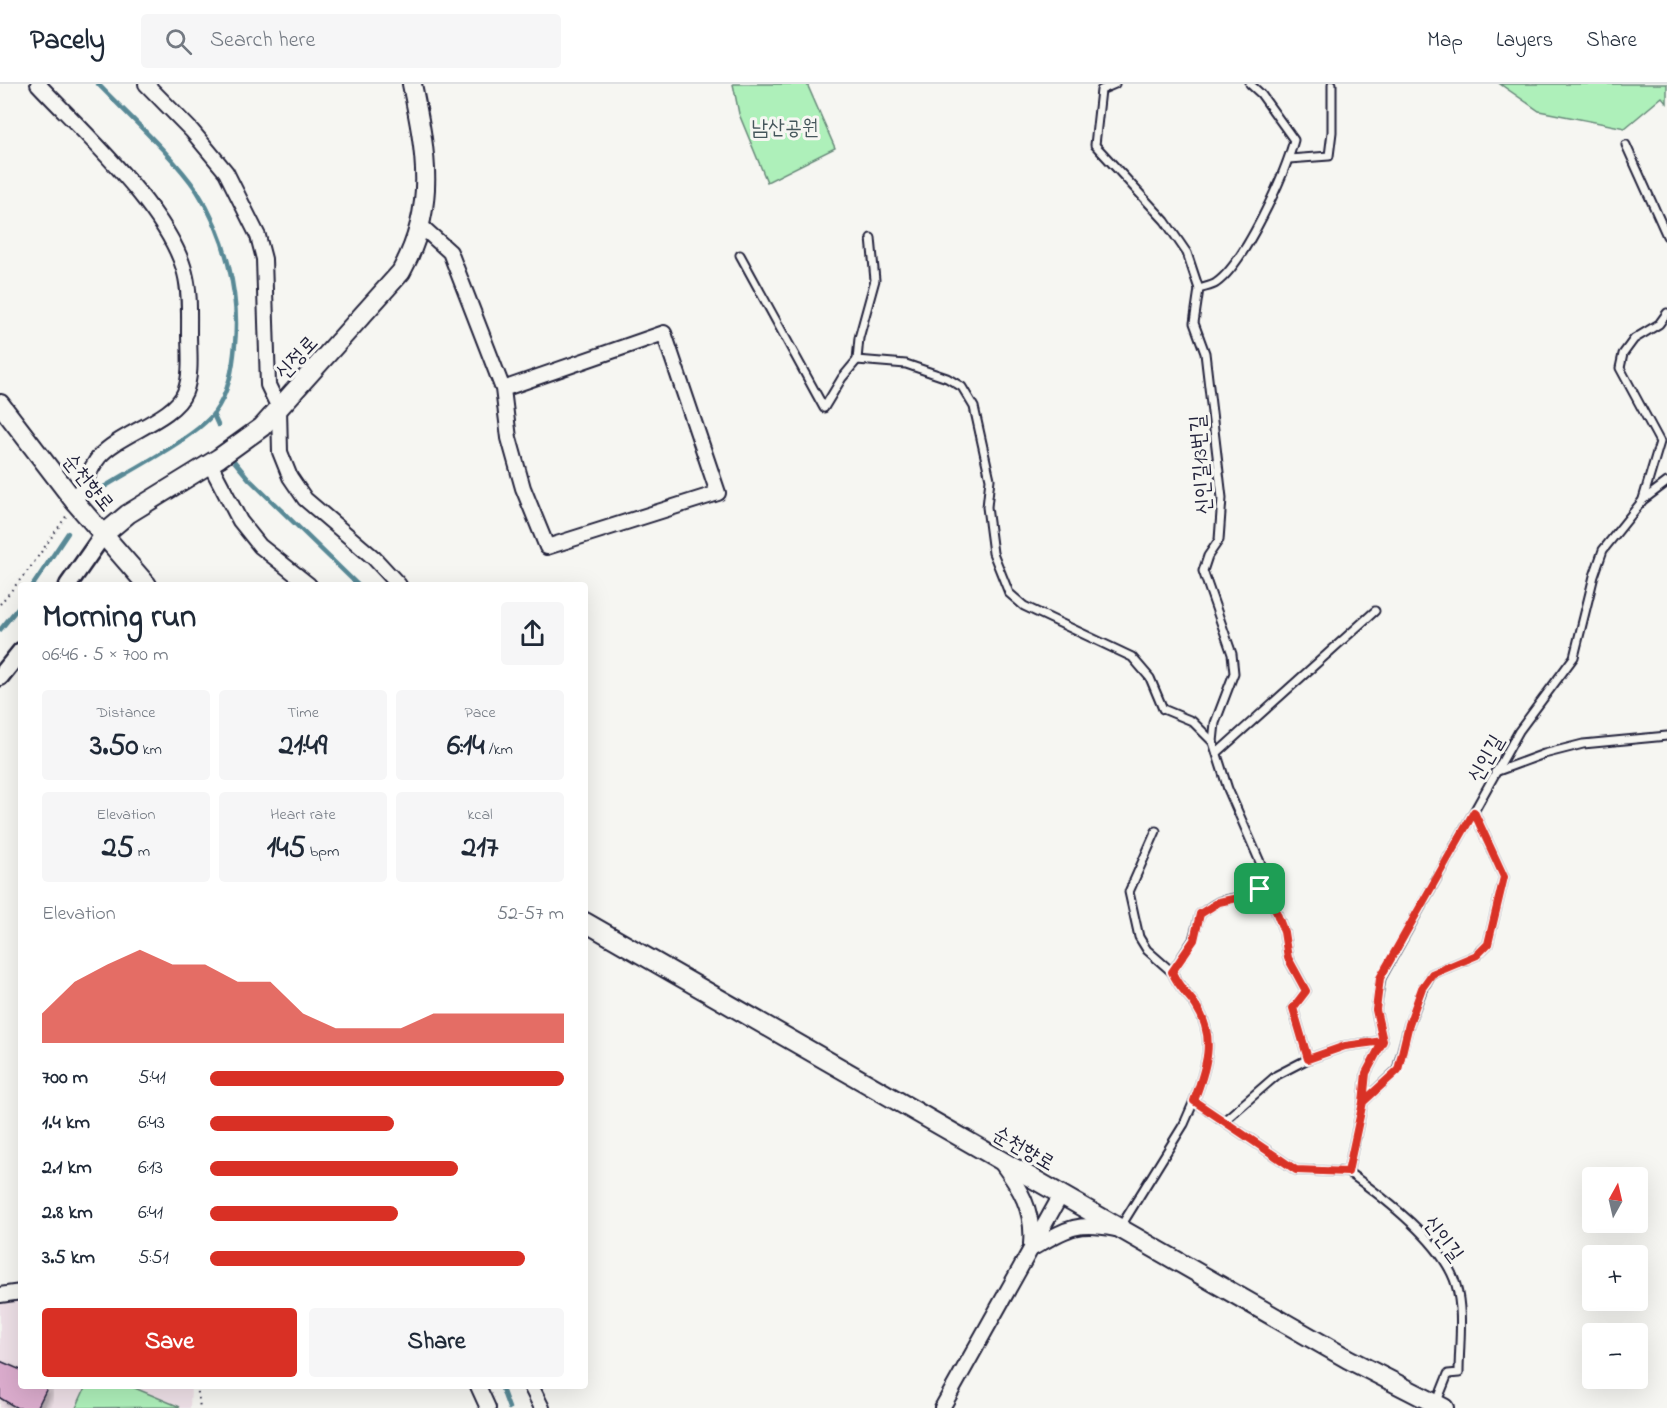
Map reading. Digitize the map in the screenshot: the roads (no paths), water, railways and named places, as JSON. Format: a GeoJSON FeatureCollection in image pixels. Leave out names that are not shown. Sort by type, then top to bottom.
{"type":"FeatureCollection","features":[{"type":"Feature","properties":{"kind":"main road","name":"신정로"},"geometry":{"type":"LineString","coordinates":[[103,535],[128,514],[210,464],[262,427],[401,272],[414,249],[426,202],[421,126],[412,84]]}},
{"type":"Feature","properties":{"kind":"main road","name":"순천향로"},"geometry":{"type":"LineString","coordinates":[[0,404],[75,502],[144,582]]}},
{"type":"Feature","properties":{"kind":"main road","name":"순천향로"},"geometry":{"type":"LineString","coordinates":[[588,924],[1348,1359],[1440,1406]]}},
{"type":"Feature","properties":{"kind":"street"},"geometry":{"type":"LineString","coordinates":[[38,84],[154,211],[176,246],[185,274],[189,304],[190,364],[185,392],[172,408],[115,443],[98,458],[75,502]]}},
{"type":"Feature","properties":{"kind":"street"},"geometry":{"type":"LineString","coordinates":[[146,84],[192,131],[226,172],[258,236],[264,259],[268,385],[279,408],[280,452],[290,477],[304,500],[374,558],[396,582]]}},
{"type":"Feature","properties":{"kind":"street"},"geometry":{"type":"LineString","coordinates":[[421,226],[450,252],[503,389],[512,448],[523,488],[547,547],[718,493],[664,333],[503,389]]}},
{"type":"Feature","properties":{"kind":"street"},"geometry":{"type":"LineString","coordinates":[[210,464],[240,521],[260,546],[305,582]]}},
{"type":"Feature","properties":{"kind":"street","name":"신정로"},"geometry":{"type":"LineString","coordinates":[[71,582],[103,535]]}},
{"type":"Feature","properties":{"kind":"street"},"geometry":{"type":"LineString","coordinates":[[0,677],[18,655]]}},
{"type":"Feature","properties":{"kind":"street"},"geometry":{"type":"LineString","coordinates":[[999,1160],[1020,1188],[1029,1210],[1032,1229],[1031,1249]]}},
{"type":"Feature","properties":{"kind":"street"},"geometry":{"type":"LineString","coordinates":[[942,1408],[1061,1195]]}},
{"type":"Feature","properties":{"kind":"street"},"geometry":{"type":"LineString","coordinates":[[1031,1249],[1068,1228],[1091,1224],[1122,1230]]}},
{"type":"Feature","properties":{"kind":"street"},"geometry":{"type":"LineString","coordinates":[[0,1295],[18,1292]]}},
{"type":"Feature","properties":{"kind":"street"},"geometry":{"type":"LineString","coordinates":[[479,1389],[488,1408]]}},
{"type":"Feature","properties":{"kind":"street"},"geometry":{"type":"LineString","coordinates":[[532,1389],[542,1408]]}},
{"type":"Feature","properties":{"kind":"lane"},"geometry":{"type":"LineString","coordinates":[[1115,84],[1101,90],[1095,145],[1171,229],[1187,253],[1199,289],[1216,283],[1247,244],[1289,159],[1294,140],[1261,94],[1250,84]]}},
{"type":"Feature","properties":{"kind":"lane"},"geometry":{"type":"LineString","coordinates":[[1289,159],[1329,156],[1332,132],[1332,84]]}},
{"type":"Feature","properties":{"kind":"lane"},"geometry":{"type":"LineString","coordinates":[[1626,144],[1667,236]]}},
{"type":"Feature","properties":{"kind":"lane"},"geometry":{"type":"LineString","coordinates":[[741,255],[824,408],[842,378],[857,360],[859,338],[875,280],[871,238]]}},
{"type":"Feature","properties":{"kind":"lane","name":"신인길13번길"},"geometry":{"type":"LineString","coordinates":[[1199,289],[1194,323],[1205,353],[1222,498],[1219,540],[1208,556],[1203,571],[1232,654],[1234,674],[1215,723],[1213,742]]}},
{"type":"Feature","properties":{"kind":"lane"},"geometry":{"type":"LineString","coordinates":[[1643,500],[1660,442],[1620,368],[1623,354],[1634,339],[1659,324],[1667,314]]}},
{"type":"Feature","properties":{"kind":"lane"},"geometry":{"type":"LineString","coordinates":[[857,360],[906,364],[947,378],[962,387],[974,407],[990,479],[987,507],[993,553],[1009,593],[1024,606],[1132,657],[1150,678],[1163,710],[1192,721],[1213,742],[1228,789],[1267,878],[1260,889],[1247,896],[1219,902],[1200,914],[1194,940],[1172,972]]}},
{"type":"Feature","properties":{"kind":"lane","name":"신인길"},"geometry":{"type":"LineString","coordinates":[[1383,1041],[1376,1010],[1380,978],[1519,731],[1574,657],[1603,549],[1643,500],[1667,482]]}},
{"type":"Feature","properties":{"kind":"lane"},"geometry":{"type":"LineString","coordinates":[[1217,753],[1376,611]]}},
{"type":"Feature","properties":{"kind":"lane"},"geometry":{"type":"LineString","coordinates":[[1495,772],[1544,754],[1583,744],[1667,736]]}},
{"type":"Feature","properties":{"kind":"lane"},"geometry":{"type":"LineString","coordinates":[[1363,1102],[1398,1070],[1409,1024],[1422,988],[1432,974],[1477,955],[1488,944],[1504,877],[1474,812]]}},
{"type":"Feature","properties":{"kind":"lane"},"geometry":{"type":"LineString","coordinates":[[1122,1230],[1184,1124],[1208,1065],[1208,1034],[1196,1006],[1179,989],[1172,972],[1147,950],[1140,937],[1129,892],[1156,831]]}},
{"type":"Feature","properties":{"kind":"lane"},"geometry":{"type":"LineString","coordinates":[[1260,889],[1274,906],[1284,932],[1288,958],[1306,991],[1293,1008],[1308,1059]]}},
{"type":"Feature","properties":{"kind":"lane"},"geometry":{"type":"LineString","coordinates":[[1224,1121],[1277,1075],[1308,1059],[1345,1046],[1383,1041]]}},
{"type":"Feature","properties":{"kind":"lane"},"geometry":{"type":"LineString","coordinates":[[1194,1101],[1296,1170],[1348,1172],[1363,1102],[1366,1073],[1383,1041]]}},
{"type":"Feature","properties":{"kind":"lane","name":"신인길"},"geometry":{"type":"LineString","coordinates":[[1348,1172],[1407,1218],[1448,1266],[1456,1286],[1459,1372],[1448,1374],[1440,1406]]}},
{"type":"Feature","properties":{"kind":"waterway"},"geometry":{"type":"LineString","coordinates":[[97,496],[104,487],[193,432],[214,413],[229,380],[236,325],[233,285],[228,264],[223,245],[207,208],[176,164],[98,84]]}},
{"type":"Feature","properties":{"kind":"waterway"},"geometry":{"type":"LineString","coordinates":[[213,414],[218,425]]}},
{"type":"Feature","properties":{"kind":"waterway"},"geometry":{"type":"LineString","coordinates":[[234,461],[249,479],[355,582]]}},
{"type":"Feature","properties":{"kind":"waterway"},"geometry":{"type":"LineString","coordinates":[[35,582],[68,533]]}},
{"type":"Feature","properties":{"kind":"waterway"},"geometry":{"type":"LineString","coordinates":[[0,630],[18,608]]}},
{"type":"Feature","properties":{"kind":"waterway"},"geometry":{"type":"LineString","coordinates":[[502,1389],[509,1408]]}},
{"type":"Feature","properties":{"kind":"park label","name":"남산공원"},"geometry":{"type":"Point","coordinates":[785,127]}}]}
